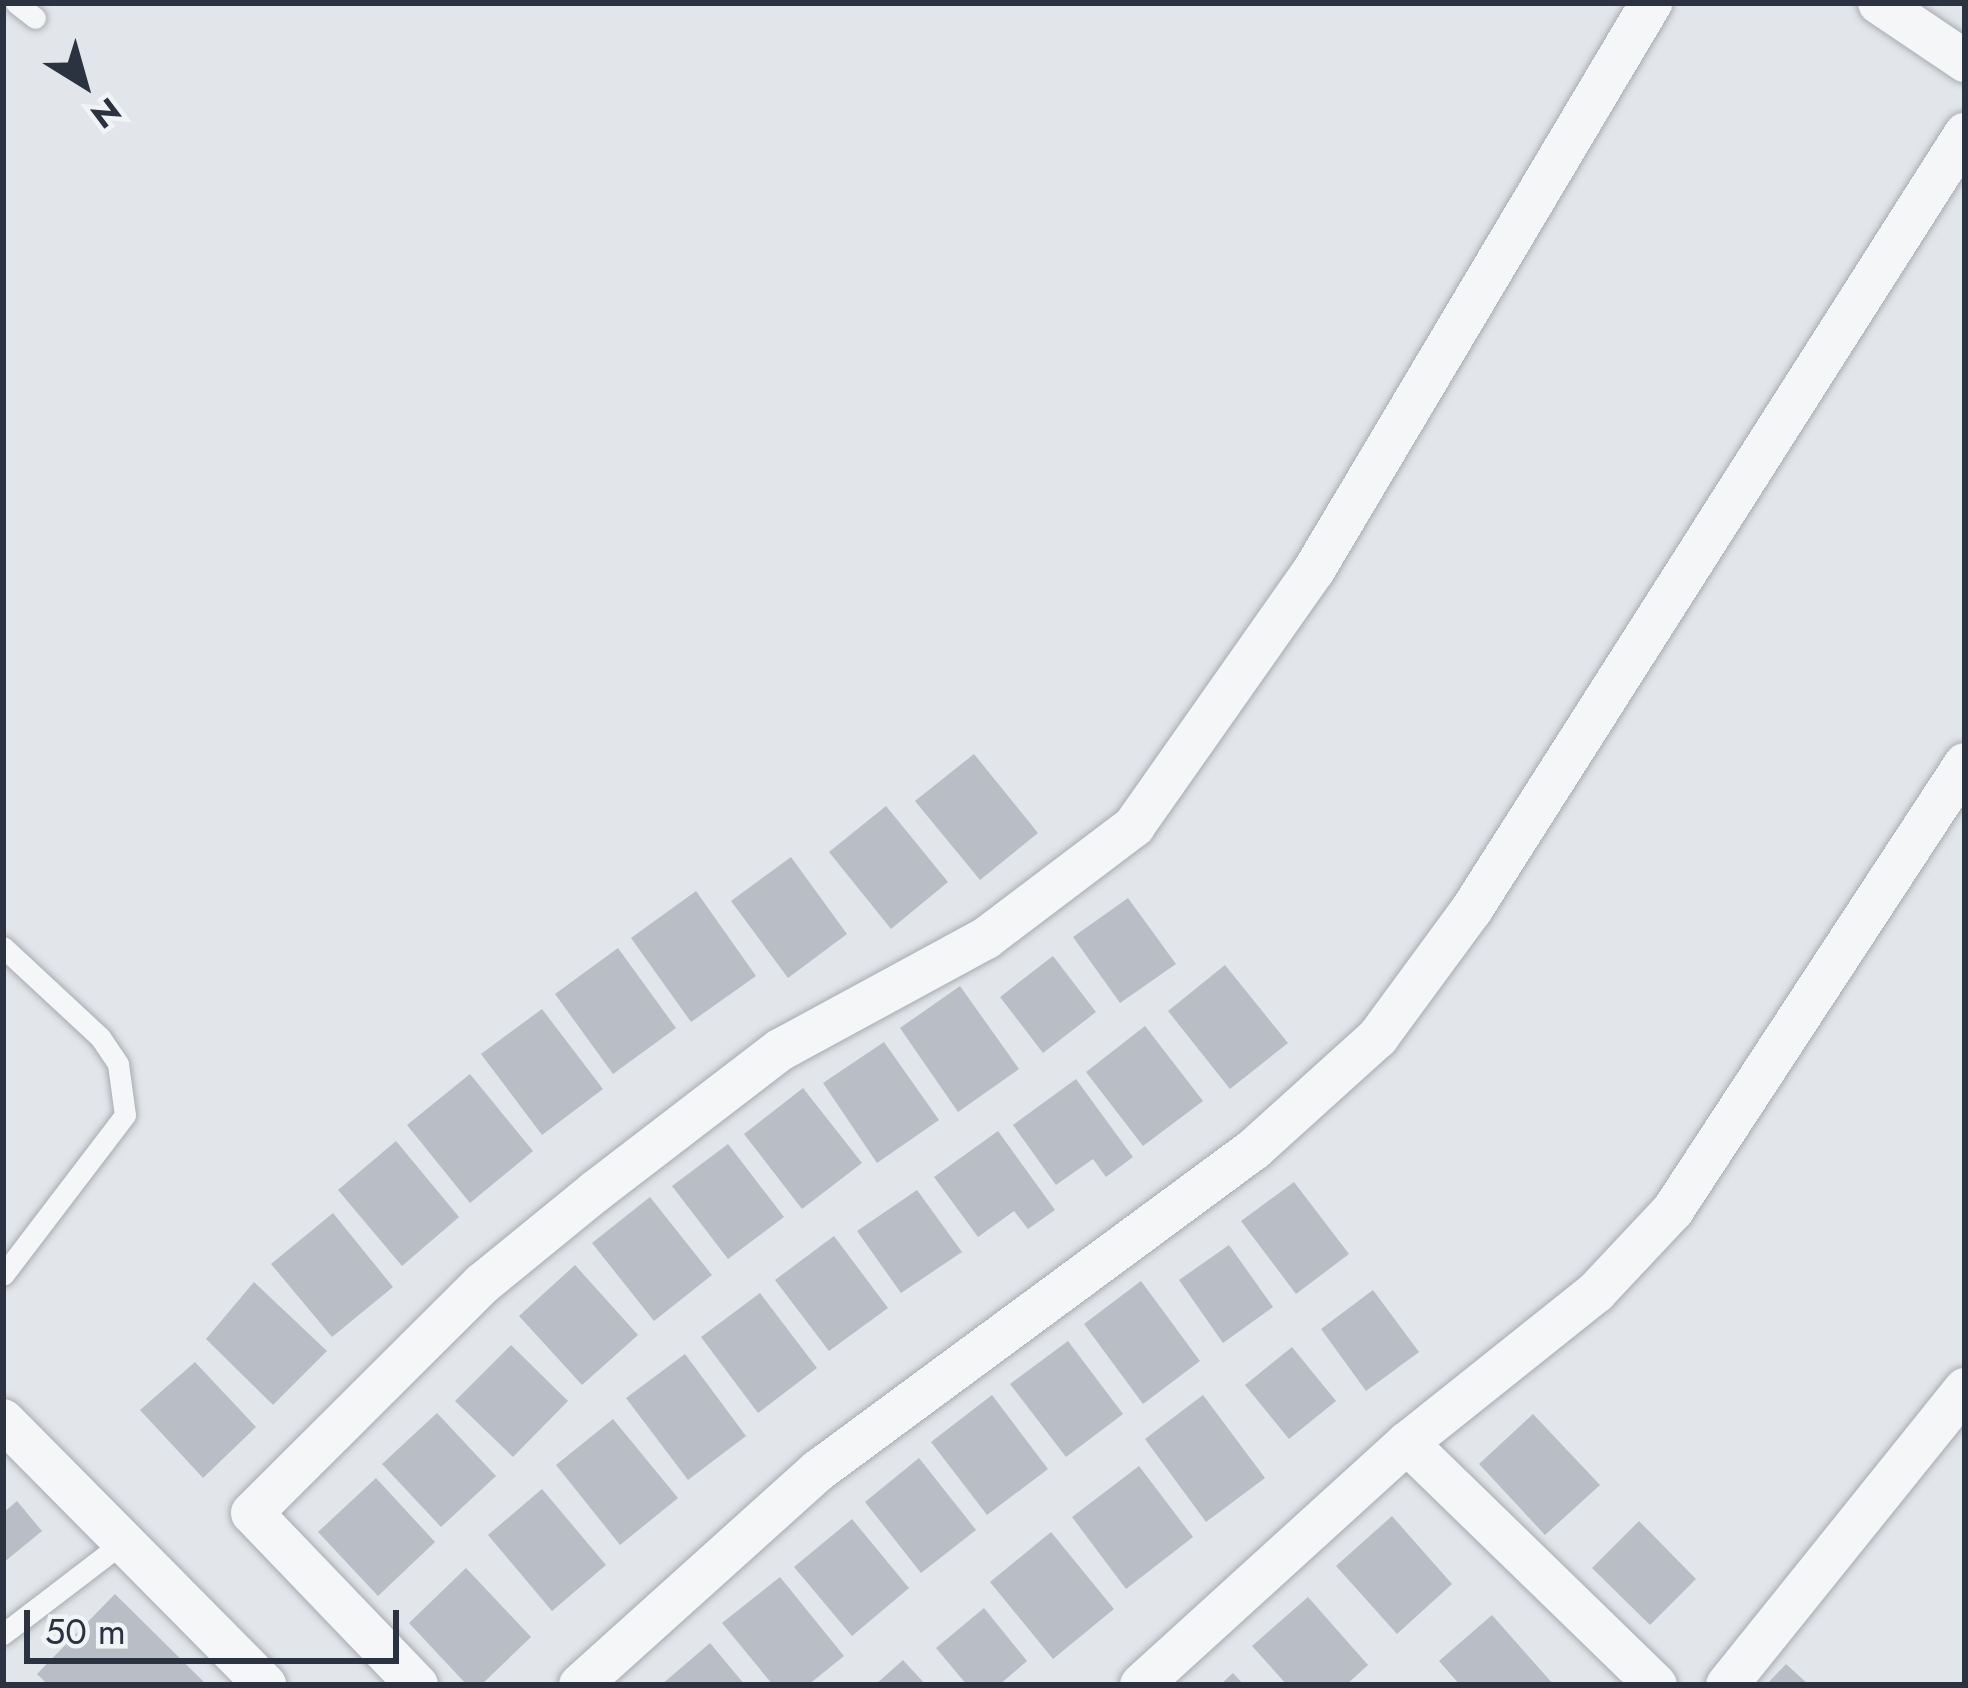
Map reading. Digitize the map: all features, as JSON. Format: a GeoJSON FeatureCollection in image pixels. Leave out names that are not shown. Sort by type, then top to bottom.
{"type":"FeatureCollection","features":[{"type":"Feature","properties":{"kind":"street"},"geometry":{"type":"LineString","coordinates":[[417,1685],[252,1513],[482,1284],[596,1191],[780,1050],[986,938],[1134,826],[1314,570],[1651,3]]}},
{"type":"Feature","properties":{"kind":"street"},"geometry":{"type":"LineString","coordinates":[[1879,3],[1965,61]]}},
{"type":"Feature","properties":{"kind":"street"},"geometry":{"type":"LineString","coordinates":[[580,1685],[819,1470],[1254,1149],[1378,1037],[1472,909],[1965,134]]}},
{"type":"Feature","properties":{"kind":"street"},"geometry":{"type":"LineString","coordinates":[[1141,1685],[1407,1444],[1596,1292],[1673,1210],[1965,764]]}},
{"type":"Feature","properties":{"kind":"street"},"geometry":{"type":"LineString","coordinates":[[1727,1685],[1965,1389]]}},
{"type":"Feature","properties":{"kind":"street"},"geometry":{"type":"LineString","coordinates":[[3,1420],[265,1685]]}},
{"type":"Feature","properties":{"kind":"street"},"geometry":{"type":"LineString","coordinates":[[1407,1444],[1656,1685]]}},
{"type":"Feature","properties":{"kind":"lane"},"geometry":{"type":"LineString","coordinates":[[16,3],[35,18]]}},
{"type":"Feature","properties":{"kind":"lane"},"geometry":{"type":"LineString","coordinates":[[3,947],[100,1037],[118,1064],[124,1115],[3,1275]]}},
{"type":"Feature","properties":{"kind":"lane"},"geometry":{"type":"LineString","coordinates":[[3,1634],[122,1543]]}},
{"type":"Feature","properties":{"kind":"building"},"geometry":{"type":"Polygon","coordinates":[[[974,754],[1038,833],[980,880],[915,801],[974,754]]]}},
{"type":"Feature","properties":{"kind":"building"},"geometry":{"type":"Polygon","coordinates":[[[886,806],[948,882],[891,929],[829,852],[886,806]]]}},
{"type":"Feature","properties":{"kind":"building"},"geometry":{"type":"Polygon","coordinates":[[[791,857],[847,934],[788,978],[731,901],[791,857]]]}},
{"type":"Feature","properties":{"kind":"building"},"geometry":{"type":"Polygon","coordinates":[[[696,891],[756,976],[691,1022],[631,938],[696,891]]]}},
{"type":"Feature","properties":{"kind":"building"},"geometry":{"type":"Polygon","coordinates":[[[1128,898],[1176,964],[1120,1003],[1073,937],[1128,898]]]}},
{"type":"Feature","properties":{"kind":"building"},"geometry":{"type":"Polygon","coordinates":[[[618,948],[676,1028],[613,1074],[555,994],[618,948]]]}},
{"type":"Feature","properties":{"kind":"building"},"geometry":{"type":"Polygon","coordinates":[[[1053,956],[1096,1012],[1043,1053],[1000,997],[1053,956]]]}},
{"type":"Feature","properties":{"kind":"building"},"geometry":{"type":"Polygon","coordinates":[[[1225,965],[1288,1043],[1230,1089],[1168,1011],[1225,965]]]}},
{"type":"Feature","properties":{"kind":"building"},"geometry":{"type":"Polygon","coordinates":[[[960,986],[1019,1069],[958,1112],[900,1028],[960,986]]]}},
{"type":"Feature","properties":{"kind":"building"},"geometry":{"type":"Polygon","coordinates":[[[542,1009],[603,1089],[542,1135],[481,1054],[542,1009]]]}},
{"type":"Feature","properties":{"kind":"building"},"geometry":{"type":"Polygon","coordinates":[[[1145,1026],[1203,1101],[1143,1146],[1086,1072],[1145,1026]]]}},
{"type":"Feature","properties":{"kind":"building"},"geometry":{"type":"Polygon","coordinates":[[[884,1042],[939,1120],[877,1163],[823,1083],[884,1042]]]}},
{"type":"Feature","properties":{"kind":"building"},"geometry":{"type":"Polygon","coordinates":[[[470,1074],[533,1151],[470,1203],[407,1125],[470,1074]]]}},
{"type":"Feature","properties":{"kind":"building"},"geometry":{"type":"Polygon","coordinates":[[[1076,1079],[1133,1157],[1106,1177],[1093,1159],[1056,1185],[1013,1125],[1076,1079]]]}},
{"type":"Feature","properties":{"kind":"building"},"geometry":{"type":"Polygon","coordinates":[[[803,1088],[862,1163],[802,1209],[744,1134],[803,1088]]]}},
{"type":"Feature","properties":{"kind":"building"},"geometry":{"type":"Polygon","coordinates":[[[998,1131],[1055,1210],[1028,1229],[1014,1211],[978,1237],[934,1177],[998,1131]]]}},
{"type":"Feature","properties":{"kind":"building"},"geometry":{"type":"Polygon","coordinates":[[[396,1141],[459,1217],[402,1266],[338,1190],[396,1141]]]}},
{"type":"Feature","properties":{"kind":"building"},"geometry":{"type":"Polygon","coordinates":[[[728,1144],[784,1217],[728,1259],[672,1186],[728,1144]]]}},
{"type":"Feature","properties":{"kind":"building"},"geometry":{"type":"Polygon","coordinates":[[[1294,1182],[1349,1254],[1296,1294],[1241,1221],[1294,1182]]]}},
{"type":"Feature","properties":{"kind":"building"},"geometry":{"type":"Polygon","coordinates":[[[917,1190],[962,1252],[901,1293],[857,1231],[917,1190]]]}},
{"type":"Feature","properties":{"kind":"building"},"geometry":{"type":"Polygon","coordinates":[[[650,1197],[712,1275],[654,1321],[592,1243],[650,1197]]]}},
{"type":"Feature","properties":{"kind":"building"},"geometry":{"type":"Polygon","coordinates":[[[333,1213],[393,1287],[332,1337],[271,1264],[333,1213]]]}},
{"type":"Feature","properties":{"kind":"building"},"geometry":{"type":"Polygon","coordinates":[[[834,1236],[888,1308],[829,1351],[775,1280],[834,1236]]]}},
{"type":"Feature","properties":{"kind":"building"},"geometry":{"type":"Polygon","coordinates":[[[1229,1245],[1273,1307],[1223,1343],[1179,1280],[1229,1245]]]}},
{"type":"Feature","properties":{"kind":"building"},"geometry":{"type":"Polygon","coordinates":[[[575,1265],[638,1335],[582,1385],[519,1316],[575,1265]]]}},
{"type":"Feature","properties":{"kind":"building"},"geometry":{"type":"Polygon","coordinates":[[[1141,1281],[1200,1361],[1143,1404],[1084,1324],[1141,1281]]]}},
{"type":"Feature","properties":{"kind":"building"},"geometry":{"type":"Polygon","coordinates":[[[254,1282],[327,1351],[273,1405],[206,1339],[254,1282]]]}},
{"type":"Feature","properties":{"kind":"building"},"geometry":{"type":"Polygon","coordinates":[[[1373,1290],[1419,1352],[1366,1391],[1321,1329],[1373,1290]]]}},
{"type":"Feature","properties":{"kind":"building"},"geometry":{"type":"Polygon","coordinates":[[[760,1293],[817,1368],[758,1413],[701,1337],[760,1293]]]}},
{"type":"Feature","properties":{"kind":"building"},"geometry":{"type":"Polygon","coordinates":[[[1068,1341],[1123,1414],[1066,1457],[1010,1384],[1068,1341]]]}},
{"type":"Feature","properties":{"kind":"building"},"geometry":{"type":"Polygon","coordinates":[[[511,1345],[568,1401],[513,1457],[455,1401],[511,1345]]]}},
{"type":"Feature","properties":{"kind":"building"},"geometry":{"type":"Polygon","coordinates":[[[1292,1347],[1336,1401],[1289,1439],[1245,1385],[1292,1347]]]}},
{"type":"Feature","properties":{"kind":"building"},"geometry":{"type":"Polygon","coordinates":[[[685,1354],[746,1436],[688,1480],[626,1398],[685,1354]]]}},
{"type":"Feature","properties":{"kind":"building"},"geometry":{"type":"Polygon","coordinates":[[[195,1362],[256,1427],[203,1478],[140,1410],[195,1362]]]}},
{"type":"Feature","properties":{"kind":"building"},"geometry":{"type":"Polygon","coordinates":[[[992,1395],[1048,1469],[987,1515],[931,1442],[992,1395]]]}},
{"type":"Feature","properties":{"kind":"building"},"geometry":{"type":"Polygon","coordinates":[[[1203,1395],[1265,1478],[1206,1522],[1145,1439],[1203,1395]]]}},
{"type":"Feature","properties":{"kind":"building"},"geometry":{"type":"Polygon","coordinates":[[[437,1413],[496,1476],[441,1527],[382,1464],[437,1413]]]}},
{"type":"Feature","properties":{"kind":"building"},"geometry":{"type":"Polygon","coordinates":[[[1533,1414],[1600,1485],[1545,1535],[1479,1464],[1533,1414]]]}},
{"type":"Feature","properties":{"kind":"building"},"geometry":{"type":"Polygon","coordinates":[[[613,1419],[678,1498],[620,1545],[556,1465],[613,1419]]]}},
{"type":"Feature","properties":{"kind":"building"},"geometry":{"type":"Polygon","coordinates":[[[919,1458],[976,1530],[921,1573],[865,1502],[919,1458]]]}},
{"type":"Feature","properties":{"kind":"building"},"geometry":{"type":"Polygon","coordinates":[[[1139,1466],[1193,1537],[1126,1589],[1072,1517],[1139,1466]]]}},
{"type":"Feature","properties":{"kind":"building"},"geometry":{"type":"Polygon","coordinates":[[[376,1478],[435,1542],[378,1596],[318,1532],[376,1478]]]}},
{"type":"Feature","properties":{"kind":"building"},"geometry":{"type":"Polygon","coordinates":[[[542,1489],[606,1565],[552,1611],[488,1535],[542,1489]]]}},
{"type":"Feature","properties":{"kind":"building"},"geometry":{"type":"Polygon","coordinates":[[[17,1501],[42,1531],[3,1563],[3,1513],[17,1501]]]}},
{"type":"Feature","properties":{"kind":"building"},"geometry":{"type":"Polygon","coordinates":[[[1392,1516],[1452,1584],[1397,1634],[1336,1566],[1392,1516]]]}},
{"type":"Feature","properties":{"kind":"building"},"geometry":{"type":"Polygon","coordinates":[[[852,1519],[909,1588],[852,1636],[794,1567],[852,1519]]]}},
{"type":"Feature","properties":{"kind":"building"},"geometry":{"type":"Polygon","coordinates":[[[1639,1521],[1696,1579],[1650,1625],[1592,1568],[1639,1521]]]}},
{"type":"Feature","properties":{"kind":"building"},"geometry":{"type":"Polygon","coordinates":[[[1051,1532],[1114,1609],[1053,1659],[990,1582],[1051,1532]]]}},
{"type":"Feature","properties":{"kind":"building"},"geometry":{"type":"Polygon","coordinates":[[[466,1568],[531,1637],[481,1685],[467,1685],[409,1623],[466,1568]]]}},
{"type":"Feature","properties":{"kind":"building"},"geometry":{"type":"Polygon","coordinates":[[[780,1577],[844,1656],[808,1685],[773,1685],[722,1623],[780,1577]]]}},
{"type":"Feature","properties":{"kind":"building"},"geometry":{"type":"Polygon","coordinates":[[[115,1594],[207,1685],[48,1685],[37,1674],[115,1594]]]}},
{"type":"Feature","properties":{"kind":"building"},"geometry":{"type":"Polygon","coordinates":[[[1308,1597],[1368,1665],[1346,1685],[1287,1685],[1252,1646],[1308,1597]]]}},
{"type":"Feature","properties":{"kind":"building"},"geometry":{"type":"Polygon","coordinates":[[[984,1608],[1027,1661],[999,1685],[967,1685],[936,1648],[984,1608]]]}},
{"type":"Feature","properties":{"kind":"building"},"geometry":{"type":"Polygon","coordinates":[[[1492,1615],[1554,1685],[1460,1685],[1439,1661],[1492,1615]]]}},
{"type":"Feature","properties":{"kind":"building"},"geometry":{"type":"Polygon","coordinates":[[[710,1643],[745,1685],[661,1685],[710,1643]]]}},
{"type":"Feature","properties":{"kind":"building"},"geometry":{"type":"Polygon","coordinates":[[[903,1660],[926,1685],[875,1685],[903,1660]]]}},
{"type":"Feature","properties":{"kind":"building"},"geometry":{"type":"Polygon","coordinates":[[[1786,1664],[1809,1685],[1766,1685],[1786,1664]]]}},
{"type":"Feature","properties":{"kind":"building"},"geometry":{"type":"Polygon","coordinates":[[[1233,1673],[1244,1685],[1220,1685],[1233,1673]]]}}]}
